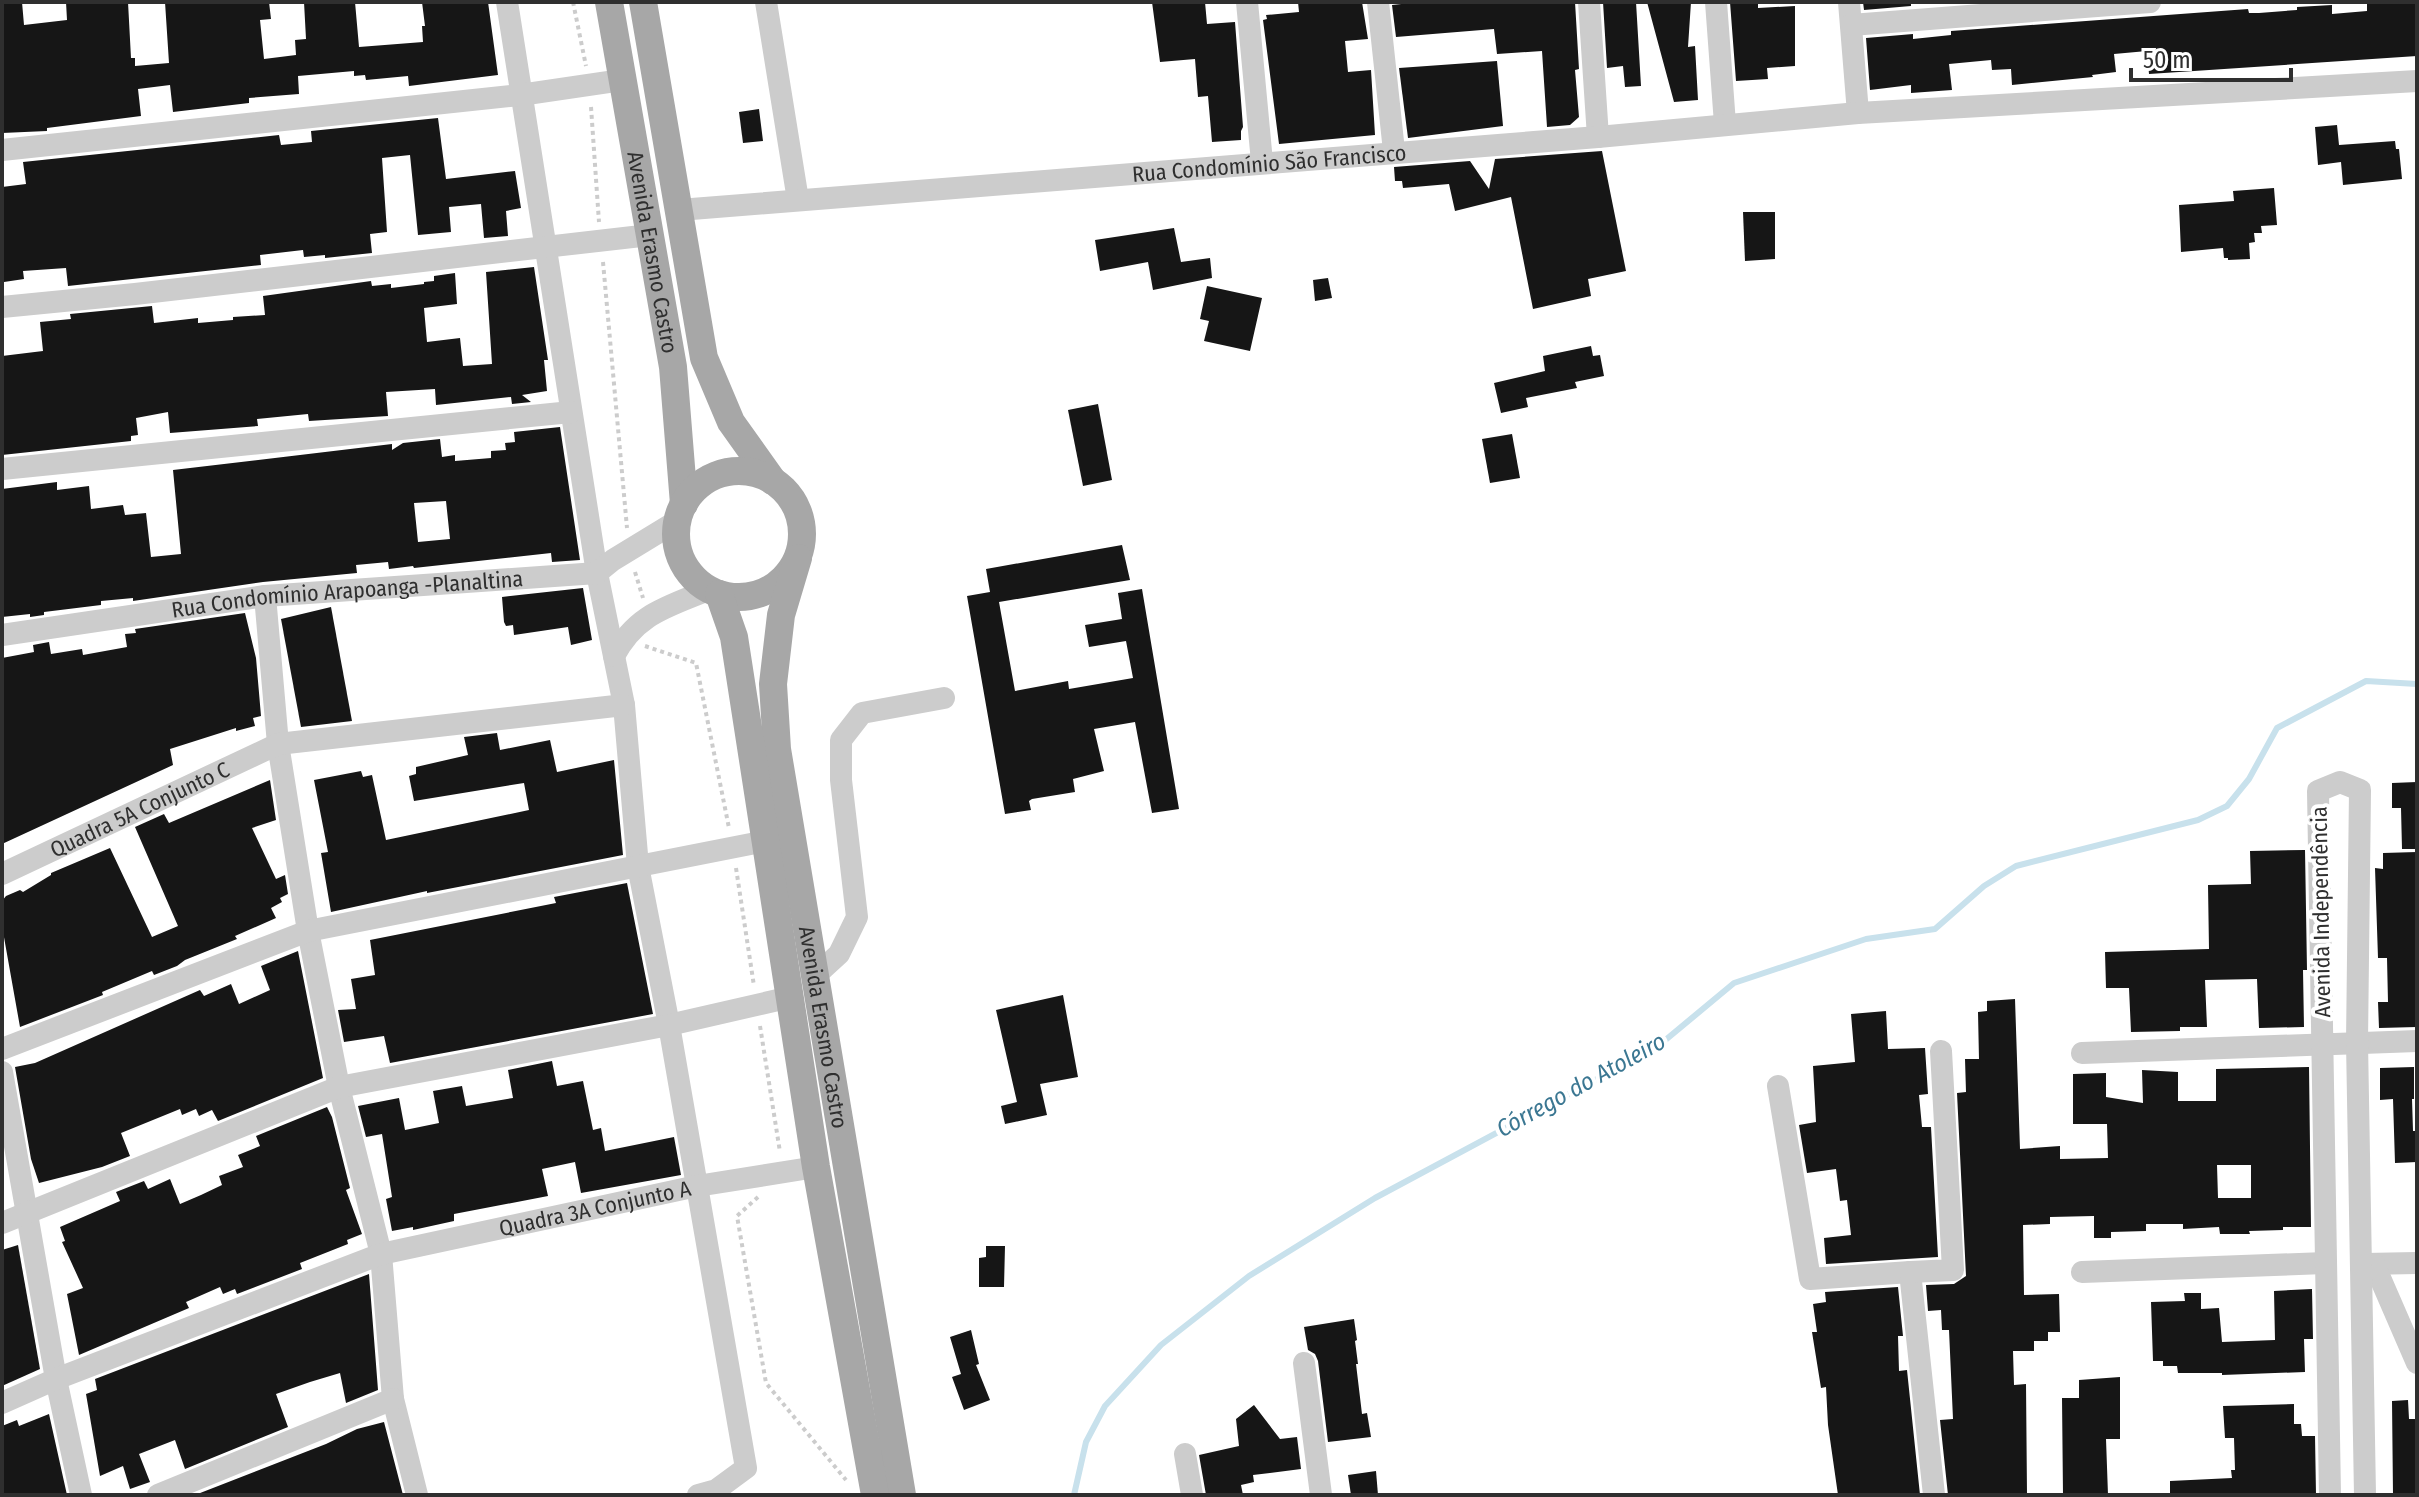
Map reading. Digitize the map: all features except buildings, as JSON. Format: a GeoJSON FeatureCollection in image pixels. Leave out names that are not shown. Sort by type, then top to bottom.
{"type":"FeatureCollection","features":[{"type":"Feature","properties":{"kind":"main road","name":"Avenida Erasmo Castro"},"geometry":{"type":"LineString","coordinates":[[609,2],[673,367],[680,513]]}},
{"type":"Feature","properties":{"kind":"main road","name":"Avenida Erasmo Castro"},"geometry":{"type":"LineString","coordinates":[[643,2],[704,358],[731,422],[773,481]]}},
{"type":"Feature","properties":{"kind":"main road"},"geometry":{"type":"LineString","coordinates":[[733,471],[754,473],[773,481],[790,496],[800,515],[803,537],[798,558],[785,578],[766,592],[743,597],[714,592],[692,577],[682,561],[676,541],[680,513],[696,488],[714,477],[733,471]]}},
{"type":"Feature","properties":{"kind":"main road","name":"Avenida Erasmo Castro"},"geometry":{"type":"LineString","coordinates":[[798,558],[781,615],[773,684],[777,749],[902,1495]]}},
{"type":"Feature","properties":{"kind":"main road","name":"Avenida Erasmo Castro"},"geometry":{"type":"LineString","coordinates":[[714,592],[734,637],[816,1167],[875,1495]]}},
{"type":"Feature","properties":{"kind":"street","name":"Quadra 3A Conjunto A"},"geometry":{"type":"LineString","coordinates":[[2,1403],[56,1379],[381,1254],[697,1186],[638,866],[624,705],[597,573],[507,2]]}},
{"type":"Feature","properties":{"kind":"street"},"geometry":{"type":"LineString","coordinates":[[766,2],[798,200]]}},
{"type":"Feature","properties":{"kind":"street"},"geometry":{"type":"LineString","coordinates":[[1247,2],[1262,162]]}},
{"type":"Feature","properties":{"kind":"street"},"geometry":{"type":"LineString","coordinates":[[1378,2],[1394,151]]}},
{"type":"Feature","properties":{"kind":"street"},"geometry":{"type":"LineString","coordinates":[[1589,2],[1598,137]]}},
{"type":"Feature","properties":{"kind":"street"},"geometry":{"type":"LineString","coordinates":[[1716,2],[1725,124]]}},
{"type":"Feature","properties":{"kind":"street"},"geometry":{"type":"LineString","coordinates":[[1849,2],[1858,113]]}},
{"type":"Feature","properties":{"kind":"street"},"geometry":{"type":"LineString","coordinates":[[1851,25],[2150,2]]}},
{"type":"Feature","properties":{"kind":"street"},"geometry":{"type":"LineString","coordinates":[[2,150],[520,95],[622,80]]}},
{"type":"Feature","properties":{"kind":"street","name":"Rua Condomínio São Francisco"},"geometry":{"type":"LineString","coordinates":[[679,210],[1598,137],[1858,113],[2417,81]]}},
{"type":"Feature","properties":{"kind":"street"},"geometry":{"type":"LineString","coordinates":[[2,307],[650,235]]}},
{"type":"Feature","properties":{"kind":"street"},"geometry":{"type":"LineString","coordinates":[[2,469],[571,412]]}},
{"type":"Feature","properties":{"kind":"street"},"geometry":{"type":"LineString","coordinates":[[597,573],[680,513]]}},
{"type":"Feature","properties":{"kind":"street","name":"Rua Condomínio Arapoanga -Planaltina"},"geometry":{"type":"LineString","coordinates":[[2,635],[265,596],[597,573]]}},
{"type":"Feature","properties":{"kind":"street"},"geometry":{"type":"LineString","coordinates":[[614,656],[624,637],[648,615],[714,592]]}},
{"type":"Feature","properties":{"kind":"street"},"geometry":{"type":"LineString","coordinates":[[265,596],[278,744],[308,931],[339,1087],[381,1254],[393,1399],[417,1495]]}},
{"type":"Feature","properties":{"kind":"street"},"geometry":{"type":"LineString","coordinates":[[815,976],[839,954],[857,917],[841,780],[841,740],[862,713],[944,698]]}},
{"type":"Feature","properties":{"kind":"street","name":"Quadra 5A Conjunto C"},"geometry":{"type":"LineString","coordinates":[[2,874],[278,744],[624,705]]}},
{"type":"Feature","properties":{"kind":"street","name":"Avenida Independência"},"geometry":{"type":"LineString","coordinates":[[2330,1495],[2318,791],[2340,782],[2360,790],[2357,1042],[2367,1264],[2365,1495]]}},
{"type":"Feature","properties":{"kind":"street"},"geometry":{"type":"LineString","coordinates":[[2,1049],[308,931],[766,841]]}},
{"type":"Feature","properties":{"kind":"street"},"geometry":{"type":"LineString","coordinates":[[2,1223],[339,1087],[669,1025],[791,997]]}},
{"type":"Feature","properties":{"kind":"street"},"geometry":{"type":"LineString","coordinates":[[2082,1053],[2417,1041]]}},
{"type":"Feature","properties":{"kind":"street"},"geometry":{"type":"LineString","coordinates":[[1778,1086],[1810,1279],[1953,1270],[1941,1051]]}},
{"type":"Feature","properties":{"kind":"street"},"geometry":{"type":"LineString","coordinates":[[2,1072],[56,1379],[81,1495]]}},
{"type":"Feature","properties":{"kind":"street"},"geometry":{"type":"LineString","coordinates":[[698,1495],[716,1490],[746,1468],[697,1186],[816,1167]]}},
{"type":"Feature","properties":{"kind":"street"},"geometry":{"type":"LineString","coordinates":[[2082,1272],[2325,1263]]}},
{"type":"Feature","properties":{"kind":"street"},"geometry":{"type":"LineString","coordinates":[[2417,1263],[2367,1264],[2417,1363]]}},
{"type":"Feature","properties":{"kind":"street"},"geometry":{"type":"LineString","coordinates":[[1910,1272],[1934,1495]]}},
{"type":"Feature","properties":{"kind":"street"},"geometry":{"type":"LineString","coordinates":[[1304,1363],[1321,1495]]}},
{"type":"Feature","properties":{"kind":"street"},"geometry":{"type":"LineString","coordinates":[[158,1495],[393,1399]]}},
{"type":"Feature","properties":{"kind":"street"},"geometry":{"type":"LineString","coordinates":[[1185,1454],[1192,1495]]}},
{"type":"Feature","properties":{"kind":"path"},"geometry":{"type":"LineString","coordinates":[[573,2],[590,86],[629,551],[648,615],[645,648],[696,663],[733,848],[783,1174],[737,1216],[766,1383],[846,1480]]}},
{"type":"Feature","properties":{"kind":"waterway","name":"Córrego do Atoleiro"},"geometry":{"type":"LineString","coordinates":[[1074,1495],[1086,1442],[1105,1406],[1161,1345],[1249,1276],[1375,1198],[1657,1047],[1734,983],[1866,939],[1935,929],[1984,886],[2016,866],[2198,820],[2227,806],[2249,779],[2277,728],[2366,681],[2417,684]]}}]}
